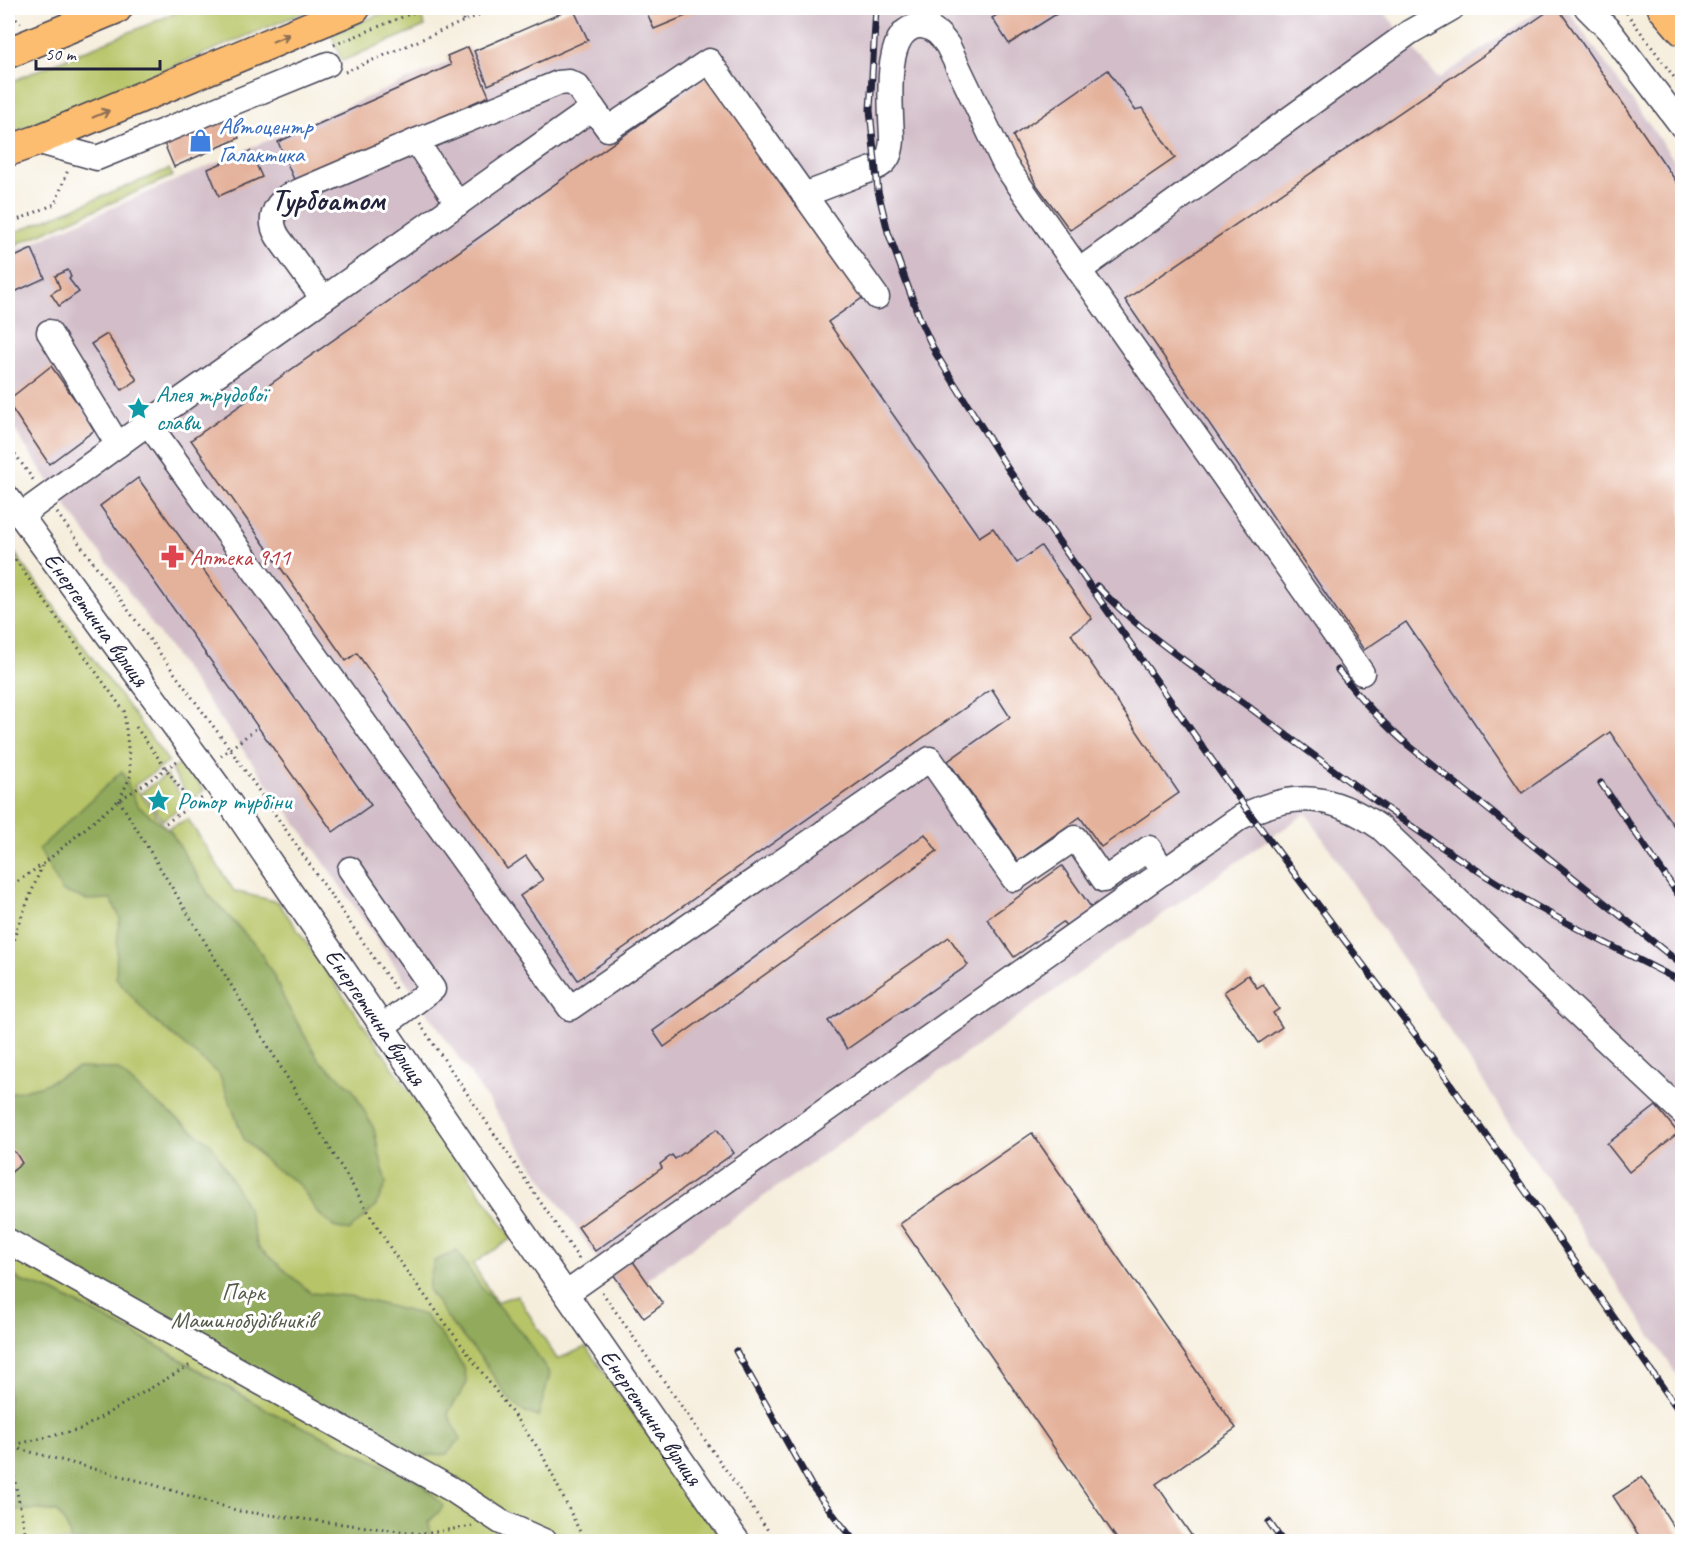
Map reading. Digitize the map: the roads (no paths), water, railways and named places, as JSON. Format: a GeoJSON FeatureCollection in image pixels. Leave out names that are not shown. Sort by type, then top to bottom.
{"type":"FeatureCollection","features":[{"type":"Feature","properties":{"kind":"main road"},"geometry":{"type":"LineString","coordinates":[[8,53],[117,8]]}},
{"type":"Feature","properties":{"kind":"main road"},"geometry":{"type":"LineString","coordinates":[[8,151],[36,141],[73,138],[355,8]]}},
{"type":"Feature","properties":{"kind":"main road"},"geometry":{"type":"LineString","coordinates":[[1663,8],[1683,30]]}},
{"type":"Feature","properties":{"kind":"main road"},"geometry":{"type":"LineString","coordinates":[[1671,8],[1683,24]]}},
{"type":"Feature","properties":{"kind":"street"},"geometry":{"type":"LineString","coordinates":[[1080,270],[1410,32],[1452,8]]}},
{"type":"Feature","properties":{"kind":"street"},"geometry":{"type":"LineString","coordinates":[[1587,8],[1609,30],[1683,126]]}},
{"type":"Feature","properties":{"kind":"street"},"geometry":{"type":"LineString","coordinates":[[804,195],[880,166],[885,162],[891,150],[892,140],[890,76],[892,57],[897,45],[909,29],[926,26],[934,30],[948,46],[1005,165],[1362,673]]}},
{"type":"Feature","properties":{"kind":"street"},"geometry":{"type":"LineString","coordinates":[[73,138],[97,158],[330,55]]}},
{"type":"Feature","properties":{"kind":"street"},"geometry":{"type":"LineString","coordinates":[[323,299],[275,232],[272,221],[275,209],[282,200],[295,192],[558,83],[569,82],[577,86],[608,129],[709,62],[877,297]]}},
{"type":"Feature","properties":{"kind":"street"},"geometry":{"type":"LineString","coordinates":[[14,507],[45,497],[593,108]]}},
{"type":"Feature","properties":{"kind":"street"},"geometry":{"type":"LineString","coordinates":[[416,141],[458,204]]}},
{"type":"Feature","properties":{"kind":"street"},"geometry":{"type":"LineString","coordinates":[[49,332],[118,445]]}},
{"type":"Feature","properties":{"kind":"street"},"geometry":{"type":"LineString","coordinates":[[148,423],[570,1008],[930,759],[1014,879],[1075,838],[1104,880],[1149,848],[1164,872]]}},
{"type":"Feature","properties":{"kind":"street","name":"Енергетична вулиця"},"geometry":{"type":"LineString","coordinates":[[14,507],[205,768],[738,1542]]}},
{"type":"Feature","properties":{"kind":"street"},"geometry":{"type":"LineString","coordinates":[[567,1293],[1241,817],[1270,804],[1297,799],[1335,803],[1346,807],[1370,820],[1391,836],[1683,1112]]}},
{"type":"Feature","properties":{"kind":"street"},"geometry":{"type":"LineString","coordinates":[[350,869],[433,989],[382,1027]]}},
{"type":"Feature","properties":{"kind":"street"},"geometry":{"type":"LineString","coordinates":[[8,1241],[451,1489],[501,1522],[546,1542]]}},
{"type":"Feature","properties":{"kind":"railway"},"geometry":{"type":"LineString","coordinates":[[876,8],[870,110],[878,191],[888,232],[921,322],[936,354],[1008,469],[1247,810],[1426,1049],[1682,1415]]}},
{"type":"Feature","properties":{"kind":"railway"},"geometry":{"type":"LineString","coordinates":[[1097,586],[1114,604],[1172,651],[1458,858],[1529,902],[1682,982]]}},
{"type":"Feature","properties":{"kind":"railway"},"geometry":{"type":"LineString","coordinates":[[1338,670],[1371,709],[1408,745],[1682,965]]}},
{"type":"Feature","properties":{"kind":"railway"},"geometry":{"type":"LineString","coordinates":[[1601,783],[1682,900]]}},
{"type":"Feature","properties":{"kind":"railway"},"geometry":{"type":"LineString","coordinates":[[736,1351],[811,1485],[855,1542]]}},
{"type":"Feature","properties":{"kind":"railway"},"geometry":{"type":"LineString","coordinates":[[1269,1522],[1283,1542]]}},
{"type":"Feature","properties":{"kind":"place","name":"Автоцентр Галактика"},"geometry":{"type":"Point","coordinates":[201,140]}},
{"type":"Feature","properties":{"kind":"place","name":"Алея трудової слави"},"geometry":{"type":"Point","coordinates":[138,408]}},
{"type":"Feature","properties":{"kind":"place","name":"Аптека 911"},"geometry":{"type":"Point","coordinates":[172,557]}},
{"type":"Feature","properties":{"kind":"place","name":"Ротор турбіни"},"geometry":{"type":"Point","coordinates":[159,801]}},
{"type":"Feature","properties":{"kind":"district","name":"Турбоатом"},"geometry":{"type":"Point","coordinates":[328,200]}},
{"type":"Feature","properties":{"kind":"park label","name":"Парк Машинобудівників"},"geometry":{"type":"Point","coordinates":[243,1306]}}]}
